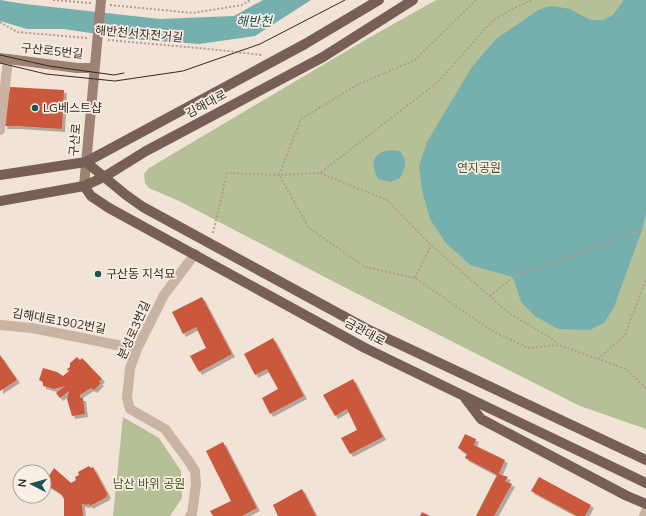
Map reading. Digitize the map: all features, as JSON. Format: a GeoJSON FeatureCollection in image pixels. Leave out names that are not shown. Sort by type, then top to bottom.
{"type":"FeatureCollection","features":[{"type":"Feature","properties":{"kind":"main road","name":"김해대로"},"geometry":{"type":"LineString","coordinates":[[0,175],[86,162],[279,58],[379,0]]}},
{"type":"Feature","properties":{"kind":"main road","name":"김해대로"},"geometry":{"type":"LineString","coordinates":[[0,200],[84,186],[104,177],[146,151],[323,57],[413,0]]}},
{"type":"Feature","properties":{"kind":"main road","name":"구산로"},"geometry":{"type":"LineString","coordinates":[[84,186],[94,68],[100,44],[101,3]]}},
{"type":"Feature","properties":{"kind":"main road","name":"구산로5번길"},"geometry":{"type":"LineString","coordinates":[[4,59],[78,68],[94,68]]}},
{"type":"Feature","properties":{"kind":"main road","name":"금관대로"},"geometry":{"type":"LineString","coordinates":[[86,162],[126,196],[143,207],[367,329],[646,460]]}},
{"type":"Feature","properties":{"kind":"main road","name":"금관대로"},"geometry":{"type":"LineString","coordinates":[[84,186],[91,196],[109,208],[366,348],[646,483]]}},
{"type":"Feature","properties":{"kind":"main road"},"geometry":{"type":"LineString","coordinates":[[464,396],[481,419],[627,496],[646,504]]}},
{"type":"Feature","properties":{"kind":"street","name":"구산로5번길"},"geometry":{"type":"LineString","coordinates":[[0,130],[4,59]]}},
{"type":"Feature","properties":{"kind":"street","name":"분성로3번길"},"geometry":{"type":"LineString","coordinates":[[190,516],[192,514],[196,484],[195,471],[165,429],[130,409],[127,398],[130,368],[137,349],[164,295],[195,254]]}},
{"type":"Feature","properties":{"kind":"street","name":"김해대로1902번길"},"geometry":{"type":"LineString","coordinates":[[0,325],[32,328],[137,349]]}},
{"type":"Feature","properties":{"kind":"street"},"geometry":{"type":"LineString","coordinates":[[644,516],[646,511]]}},
{"type":"Feature","properties":{"kind":"path"},"geometry":{"type":"LineString","coordinates":[[53,0],[101,3],[193,13],[242,6],[250,0]]}},
{"type":"Feature","properties":{"kind":"path"},"geometry":{"type":"LineString","coordinates":[[279,175],[301,119],[357,85],[415,60],[476,0]]}},
{"type":"Feature","properties":{"kind":"path"},"geometry":{"type":"LineString","coordinates":[[320,173],[438,82],[493,20],[532,0]]}},
{"type":"Feature","properties":{"kind":"path","name":"해반천서자전거길"},"geometry":{"type":"LineString","coordinates":[[0,22],[17,32],[87,38]]}},
{"type":"Feature","properties":{"kind":"path","name":"해반천서자전거길"},"geometry":{"type":"LineString","coordinates":[[100,44],[209,48],[279,58]]}},
{"type":"Feature","properties":{"kind":"path"},"geometry":{"type":"LineString","coordinates":[[210,244],[227,173],[279,175],[320,173],[387,200],[431,245],[510,314],[548,336],[559,345],[626,369],[646,388]]}},
{"type":"Feature","properties":{"kind":"path"},"geometry":{"type":"LineString","coordinates":[[279,175],[310,228],[365,267],[415,278],[491,330],[528,348],[559,345]]}},
{"type":"Feature","properties":{"kind":"path"},"geometry":{"type":"LineString","coordinates":[[490,296],[513,277],[642,230]]}},
{"type":"Feature","properties":{"kind":"path"},"geometry":{"type":"LineString","coordinates":[[415,278],[431,245]]}},
{"type":"Feature","properties":{"kind":"path"},"geometry":{"type":"LineString","coordinates":[[598,359],[625,335],[646,279]]}},
{"type":"Feature","properties":{"kind":"green space","name":"연지공원"},"geometry":{"type":"Polygon","coordinates":[[[436,0],[646,0],[646,429],[580,406],[342,286],[179,201],[149,188],[145,183],[144,174],[149,168],[365,40],[436,0]]]}},
{"type":"Feature","properties":{"kind":"green space","name":"남산 바위 공원"},"geometry":{"type":"Polygon","coordinates":[[[123,417],[159,438],[181,471],[182,498],[170,516],[113,516],[123,417]]]}},
{"type":"Feature","properties":{"kind":"water","name":"해반천"},"geometry":{"type":"Polygon","coordinates":[[[0,0],[160,19],[234,16],[263,0],[311,0],[255,36],[199,44],[130,39],[64,29],[27,29],[0,21],[0,0]]]}},
{"type":"Feature","properties":{"kind":"water"},"geometry":{"type":"Polygon","coordinates":[[[625,0],[646,0],[646,214],[642,230],[614,307],[604,323],[590,330],[559,329],[536,317],[521,302],[513,277],[470,265],[445,242],[430,219],[422,190],[419,166],[427,142],[472,67],[496,39],[540,9],[552,6],[570,9],[590,20],[603,20],[613,15],[625,0]]]}},
{"type":"Feature","properties":{"kind":"water"},"geometry":{"type":"Polygon","coordinates":[[[390,150],[400,151],[404,158],[405,164],[400,178],[390,182],[378,179],[375,173],[374,160],[379,154],[390,150]]]}},
{"type":"Feature","properties":{"kind":"building","name":"LG베스트샵"},"geometry":{"type":"Polygon","coordinates":[[[10,87],[64,90],[62,129],[4,126],[10,87]]]}},
{"type":"Feature","properties":{"kind":"building"},"geometry":{"type":"Polygon","coordinates":[[[202,297],[232,354],[199,372],[190,356],[206,348],[196,327],[183,334],[172,312],[202,297]]]}},
{"type":"Feature","properties":{"kind":"building"},"geometry":{"type":"Polygon","coordinates":[[[273,338],[304,396],[270,414],[262,398],[278,389],[267,369],[255,375],[244,354],[273,338]]]}},
{"type":"Feature","properties":{"kind":"building"},"geometry":{"type":"Polygon","coordinates":[[[0,355],[17,380],[0,391],[0,355]]]}},
{"type":"Feature","properties":{"kind":"building"},"geometry":{"type":"Polygon","coordinates":[[[77,357],[80,360],[82,358],[102,379],[99,382],[101,383],[94,390],[91,388],[80,395],[80,398],[83,398],[85,414],[72,416],[67,399],[69,391],[60,398],[56,393],[65,386],[54,389],[43,386],[43,382],[39,380],[43,368],[57,372],[63,376],[69,371],[67,369],[70,367],[70,363],[77,357]]]}},
{"type":"Feature","properties":{"kind":"building"},"geometry":{"type":"Polygon","coordinates":[[[353,379],[383,437],[350,454],[341,438],[357,430],[347,409],[335,416],[323,395],[353,379]]]}},
{"type":"Feature","properties":{"kind":"building"},"geometry":{"type":"Polygon","coordinates":[[[465,434],[476,439],[474,445],[505,460],[499,474],[508,477],[505,481],[512,484],[494,516],[476,516],[497,475],[465,458],[467,454],[458,448],[465,434]]]}},
{"type":"Feature","properties":{"kind":"building"},"geometry":{"type":"Polygon","coordinates":[[[223,442],[257,508],[242,516],[213,516],[210,511],[231,501],[206,451],[223,442]]]}},
{"type":"Feature","properties":{"kind":"building"},"geometry":{"type":"Polygon","coordinates":[[[89,466],[91,468],[93,467],[108,495],[90,506],[89,504],[82,504],[83,516],[64,516],[64,499],[61,494],[52,488],[52,471],[54,468],[71,483],[76,480],[75,477],[79,475],[78,472],[89,466]]]}},
{"type":"Feature","properties":{"kind":"building"},"geometry":{"type":"Polygon","coordinates":[[[539,477],[591,505],[585,516],[577,516],[531,491],[539,477]]]}},
{"type":"Feature","properties":{"kind":"building"},"geometry":{"type":"Polygon","coordinates":[[[302,489],[316,516],[278,516],[273,505],[302,489]]]}},
{"type":"Feature","properties":{"kind":"building"},"geometry":{"type":"Polygon","coordinates":[[[422,512],[430,516],[420,516],[422,512]]]}},
{"type":"Feature","properties":{"kind":"tram line"},"geometry":{"type":"LineString","coordinates":[[0,63],[46,74],[115,81],[183,71],[260,44],[345,0]]}},
{"type":"Feature","properties":{"kind":"tram line"},"geometry":{"type":"LineString","coordinates":[[0,55],[49,66],[114,75],[124,73]]}},
{"type":"Feature","properties":{"kind":"place","name":"LG베스트샵"},"geometry":{"type":"Point","coordinates":[35,108]}},
{"type":"Feature","properties":{"kind":"place","name":"구산동 지석묘"},"geometry":{"type":"Point","coordinates":[98,274]}}]}
